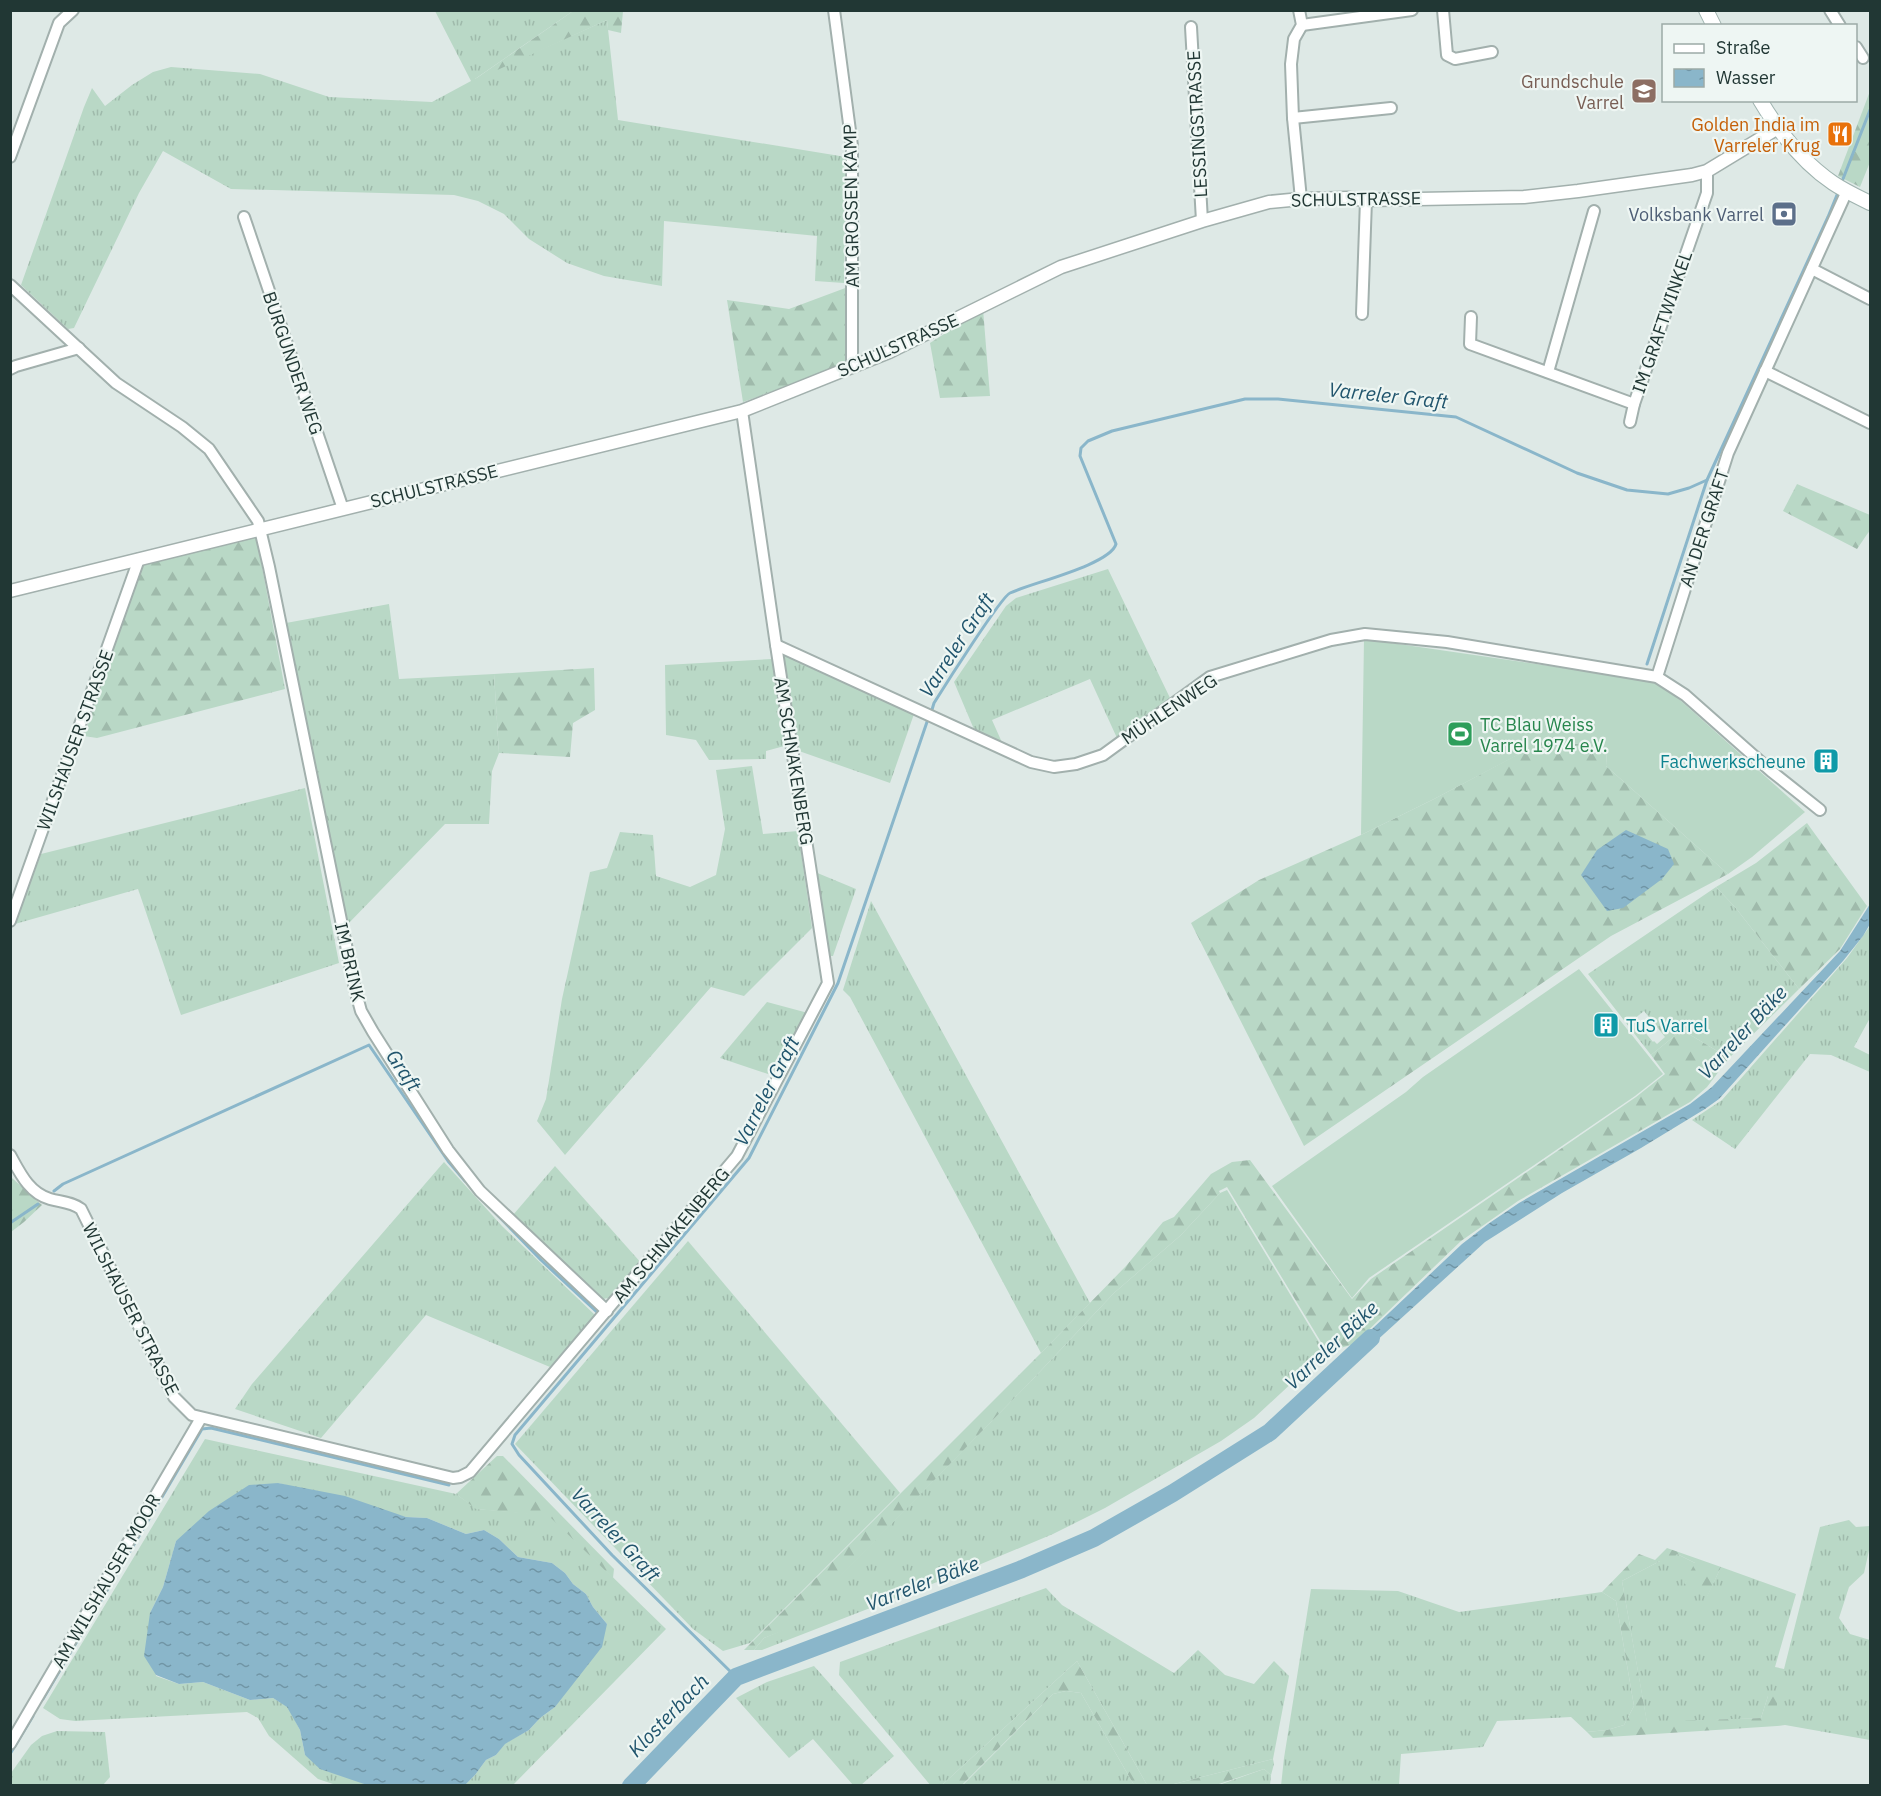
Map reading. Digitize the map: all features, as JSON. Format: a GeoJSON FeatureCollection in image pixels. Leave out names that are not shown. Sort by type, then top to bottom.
{"type":"FeatureCollection","features":[{"type":"Feature","properties":{"kind":"main road"},"geometry":{"type":"LineString","coordinates":[[1706,10],[1713,24]]}},
{"type":"Feature","properties":{"kind":"main road"},"geometry":{"type":"LineString","coordinates":[[1761,102],[1778,128],[1803,158],[1842,189],[1870,203]]}},
{"type":"Feature","properties":{"kind":"street"},"geometry":{"type":"LineString","coordinates":[[10,157],[59,23],[73,10]]}},
{"type":"Feature","properties":{"kind":"street","name":"AM GROSSEN KAMP"},"geometry":{"type":"LineString","coordinates":[[834,10],[852,146],[852,366]]}},
{"type":"Feature","properties":{"kind":"street"},"geometry":{"type":"LineString","coordinates":[[1299,10],[1302,25],[1294,39],[1292,64],[1293,118],[1301,199]]}},
{"type":"Feature","properties":{"kind":"street"},"geometry":{"type":"LineString","coordinates":[[1302,25],[1412,10]]}},
{"type":"Feature","properties":{"kind":"street"},"geometry":{"type":"LineString","coordinates":[[1443,10],[1447,55],[1455,59],[1492,52]]}},
{"type":"Feature","properties":{"kind":"street"},"geometry":{"type":"LineString","coordinates":[[1830,10],[1839,24]]}},
{"type":"Feature","properties":{"kind":"street","name":"LESSINGSTRASSE"},"geometry":{"type":"LineString","coordinates":[[1191,27],[1202,221]]}},
{"type":"Feature","properties":{"kind":"street"},"geometry":{"type":"LineString","coordinates":[[1857,49],[1863,58]]}},
{"type":"Feature","properties":{"kind":"street"},"geometry":{"type":"LineString","coordinates":[[1293,118],[1391,108]]}},
{"type":"Feature","properties":{"kind":"street","name":"SCHULSTRASSE"},"geometry":{"type":"LineString","coordinates":[[10,591],[742,411],[924,335],[1061,267],[1202,221],[1269,202],[1348,198],[1366,200],[1524,197],[1662,180],[1707,171],[1778,128]]}},
{"type":"Feature","properties":{"kind":"street","name":"IM GRAFTWINKEL"},"geometry":{"type":"LineString","coordinates":[[1630,422],[1634,404],[1707,193],[1707,171]]}},
{"type":"Feature","properties":{"kind":"street","name":"AN DER GRAFT"},"geometry":{"type":"LineString","coordinates":[[1657,677],[1728,453],[1812,269],[1842,189]]}},
{"type":"Feature","properties":{"kind":"street"},"geometry":{"type":"LineString","coordinates":[[1362,314],[1366,200]]}},
{"type":"Feature","properties":{"kind":"street"},"geometry":{"type":"LineString","coordinates":[[1548,372],[1594,211]]}},
{"type":"Feature","properties":{"kind":"street","name":"BURGUNDER WEG"},"geometry":{"type":"LineString","coordinates":[[244,217],[343,509]]}},
{"type":"Feature","properties":{"kind":"street"},"geometry":{"type":"LineString","coordinates":[[1812,269],[1870,298]]}},
{"type":"Feature","properties":{"kind":"street","name":"IM BRINK"},"geometry":{"type":"LineString","coordinates":[[10,285],[116,383],[182,427],[208,449],[258,521],[361,1011],[448,1150],[480,1191],[607,1311]]}},
{"type":"Feature","properties":{"kind":"street","name":"IM GRAFTWINKEL"},"geometry":{"type":"LineString","coordinates":[[1471,317],[1470,344],[1634,404]]}},
{"type":"Feature","properties":{"kind":"street"},"geometry":{"type":"LineString","coordinates":[[10,369],[79,348]]}},
{"type":"Feature","properties":{"kind":"street"},"geometry":{"type":"LineString","coordinates":[[1765,372],[1870,423]]}},
{"type":"Feature","properties":{"kind":"street","name":"AM SCHNAKENBERG"},"geometry":{"type":"LineString","coordinates":[[201,1418],[460,1478],[481,1461],[737,1156],[828,983],[742,411]]}},
{"type":"Feature","properties":{"kind":"street","name":"WILSHAUSER STRASSE"},"geometry":{"type":"LineString","coordinates":[[10,921],[139,559]]}},
{"type":"Feature","properties":{"kind":"street","name":"MÜHLENWEG"},"geometry":{"type":"LineString","coordinates":[[776,645],[1030,762],[1054,767],[1076,764],[1103,755],[1210,677],[1331,640],[1365,633],[1447,642],[1657,677]]}},
{"type":"Feature","properties":{"kind":"street"},"geometry":{"type":"LineString","coordinates":[[1657,677],[1685,695],[1771,771],[1820,810]]}},
{"type":"Feature","properties":{"kind":"street","name":"WILSHAUSER STRASSE"},"geometry":{"type":"LineString","coordinates":[[10,1155],[22,1175],[43,1197],[75,1204],[81,1209],[174,1397],[192,1415],[201,1418]]}},
{"type":"Feature","properties":{"kind":"street","name":"AM WILSHAUSER MOOR"},"geometry":{"type":"LineString","coordinates":[[10,1744],[201,1418]]}},
{"type":"Feature","properties":{"kind":"green space"},"geometry":{"type":"Polygon","coordinates":[[[435,11],[573,11],[475,79],[607,20],[618,120],[846,157],[844,283],[815,281],[817,236],[664,221],[662,286],[604,276],[567,263],[529,239],[504,214],[478,201],[454,195],[231,189],[163,151],[139,193],[74,328],[68,329],[21,285],[92,88],[105,106],[153,72],[171,67],[260,74],[329,97],[432,102],[471,81],[435,11]]]}},
{"type":"Feature","properties":{"kind":"green space"},"geometry":{"type":"Polygon","coordinates":[[[573,11],[623,11],[621,33],[608,30],[607,20],[471,82],[573,11]]]}},
{"type":"Feature","properties":{"kind":"green space"},"geometry":{"type":"Polygon","coordinates":[[[1870,91],[1870,162],[1860,187],[1838,176],[1870,91]]]}},
{"type":"Feature","properties":{"kind":"green space"},"geometry":{"type":"Polygon","coordinates":[[[848,287],[848,364],[743,402],[727,300],[789,309],[848,287]]]}},
{"type":"Feature","properties":{"kind":"green space"},"geometry":{"type":"Polygon","coordinates":[[[983,309],[990,396],[940,398],[930,343],[983,309]]]}},
{"type":"Feature","properties":{"kind":"green space"},"geometry":{"type":"Polygon","coordinates":[[[1797,484],[1870,515],[1870,530],[1857,549],[1783,511],[1797,484]]]}},
{"type":"Feature","properties":{"kind":"green space"},"geometry":{"type":"Polygon","coordinates":[[[256,535],[285,689],[97,738],[84,736],[141,566],[256,535]]]}},
{"type":"Feature","properties":{"kind":"green space"},"geometry":{"type":"Polygon","coordinates":[[[1108,569],[1170,698],[1117,738],[1090,679],[992,720],[1004,747],[976,734],[954,682],[1006,606],[1016,598],[1108,569]]]}},
{"type":"Feature","properties":{"kind":"green space"},"geometry":{"type":"Polygon","coordinates":[[[389,604],[399,679],[494,674],[499,753],[492,771],[489,824],[445,824],[346,926],[286,623],[389,604]]]}},
{"type":"Feature","properties":{"kind":"green space"},"geometry":{"type":"Polygon","coordinates":[[[1364,639],[1654,681],[1680,700],[1805,812],[1752,857],[1728,874],[1606,766],[1607,749],[1548,739],[1361,835],[1364,639]]]}},
{"type":"Feature","properties":{"kind":"green space"},"geometry":{"type":"Polygon","coordinates":[[[782,650],[914,714],[890,783],[799,751],[782,650]]]}},
{"type":"Feature","properties":{"kind":"green space"},"geometry":{"type":"Polygon","coordinates":[[[772,659],[788,745],[766,751],[766,759],[709,760],[696,740],[666,735],[665,665],[772,659]]]}},
{"type":"Feature","properties":{"kind":"green space"},"geometry":{"type":"Polygon","coordinates":[[[594,668],[595,710],[573,723],[570,757],[499,753],[494,674],[594,668]]]}},
{"type":"Feature","properties":{"kind":"green space"},"geometry":{"type":"Polygon","coordinates":[[[1547,739],[1607,749],[1606,766],[1728,874],[1611,936],[1304,1146],[1191,923],[1259,880],[1361,835],[1547,739]]]}},
{"type":"Feature","properties":{"kind":"green space"},"geometry":{"type":"Polygon","coordinates":[[[752,766],[763,834],[798,831],[812,928],[744,996],[711,987],[565,1155],[537,1121],[546,1099],[562,999],[590,872],[607,868],[620,832],[653,835],[656,876],[690,887],[716,875],[725,829],[716,770],[752,766]]]}},
{"type":"Feature","properties":{"kind":"green space"},"geometry":{"type":"Polygon","coordinates":[[[305,788],[339,963],[181,1015],[138,889],[15,924],[41,854],[305,788]]]}},
{"type":"Feature","properties":{"kind":"green space"},"geometry":{"type":"Polygon","coordinates":[[[1807,823],[1867,906],[1840,949],[1799,989],[1735,907],[1716,887],[1756,863],[1807,823]]]}},
{"type":"Feature","properties":{"kind":"green space"},"geometry":{"type":"Polygon","coordinates":[[[815,872],[856,889],[833,956],[828,956],[815,872]]]}},
{"type":"Feature","properties":{"kind":"green space"},"geometry":{"type":"Polygon","coordinates":[[[1716,887],[1735,907],[1799,989],[1729,1058],[1682,1030],[1651,1055],[1588,974],[1716,887]],[[1644,1011],[1634,1019],[1653,1042],[1657,1044],[1665,1037],[1644,1011]]]}},
{"type":"Feature","properties":{"kind":"green space"},"geometry":{"type":"Polygon","coordinates":[[[871,901],[1090,1303],[1041,1353],[850,997],[843,990],[871,901]]]}},
{"type":"Feature","properties":{"kind":"green space"},"geometry":{"type":"Polygon","coordinates":[[[1870,926],[1870,1018],[1854,1047],[1870,1055],[1870,1072],[1831,1055],[1810,1054],[1735,1149],[1692,1120],[1722,1100],[1847,958],[1870,926]]]}},
{"type":"Feature","properties":{"kind":"green space"},"geometry":{"type":"Polygon","coordinates":[[[1579,969],[1663,1074],[1635,1096],[1369,1278],[1352,1298],[1272,1186],[1406,1092],[1423,1077],[1579,969]]]}},
{"type":"Feature","properties":{"kind":"green space"},"geometry":{"type":"Polygon","coordinates":[[[767,1002],[808,1013],[774,1076],[720,1058],[767,1002]]]}},
{"type":"Feature","properties":{"kind":"green space"},"geometry":{"type":"Polygon","coordinates":[[[1682,1030],[1729,1058],[1707,1087],[1690,1102],[1518,1201],[1461,1241],[1354,1344],[1327,1352],[1227,1187],[1219,1191],[1220,1193],[1181,1235],[1114,1293],[790,1628],[764,1638],[754,1650],[744,1650],[1041,1353],[1126,1266],[1163,1222],[1174,1217],[1211,1174],[1232,1162],[1250,1160],[1352,1299],[1371,1279],[1636,1097],[1665,1074],[1651,1055],[1682,1030]]]}},
{"type":"Feature","properties":{"kind":"green space"},"geometry":{"type":"Polygon","coordinates":[[[444,1162],[502,1226],[596,1316],[550,1367],[426,1315],[321,1438],[235,1409],[252,1384],[444,1162]]]}},
{"type":"Feature","properties":{"kind":"green space"},"geometry":{"type":"Polygon","coordinates":[[[555,1166],[642,1264],[614,1297],[603,1299],[513,1215],[555,1166]]]}},
{"type":"Feature","properties":{"kind":"green space"},"geometry":{"type":"Polygon","coordinates":[[[12,1178],[42,1205],[11,1232],[10,1180],[12,1178]]]}},
{"type":"Feature","properties":{"kind":"green space"},"geometry":{"type":"Polygon","coordinates":[[[1227,1190],[1325,1352],[1254,1418],[1221,1441],[1105,1508],[1053,1534],[950,1577],[762,1650],[754,1650],[764,1638],[790,1627],[1114,1293],[1181,1235],[1220,1193],[1227,1190]]]}},
{"type":"Feature","properties":{"kind":"green space"},"geometry":{"type":"Polygon","coordinates":[[[688,1241],[900,1493],[750,1643],[723,1651],[693,1629],[515,1444],[688,1241]]]}},
{"type":"Feature","properties":{"kind":"green space"},"geometry":{"type":"Polygon","coordinates":[[[205,1439],[456,1494],[477,1509],[549,1515],[666,1629],[513,1785],[465,1785],[486,1760],[496,1755],[504,1744],[529,1730],[555,1707],[607,1624],[586,1594],[552,1563],[518,1557],[499,1539],[484,1530],[466,1534],[427,1518],[406,1517],[278,1483],[176,1541],[163,1587],[150,1613],[156,1676],[179,1684],[203,1682],[250,1700],[273,1698],[288,1707],[300,1730],[305,1755],[367,1785],[336,1785],[318,1779],[269,1736],[258,1718],[247,1712],[75,1721],[60,1719],[43,1708],[205,1439]]]}},
{"type":"Feature","properties":{"kind":"green space"},"geometry":{"type":"Polygon","coordinates":[[[497,1456],[503,1456],[614,1569],[613,1578],[549,1516],[476,1509],[456,1494],[497,1456]]]}},
{"type":"Feature","properties":{"kind":"green space"},"geometry":{"type":"Polygon","coordinates":[[[1849,1520],[1856,1527],[1870,1526],[1870,1546],[1864,1573],[1849,1587],[1839,1618],[1850,1634],[1870,1640],[1870,1740],[1785,1725],[1777,1726],[1776,1696],[1768,1696],[1761,1718],[1647,1723],[1622,1581],[1677,1554],[1695,1563],[1707,1596],[1721,1567],[1796,1594],[1775,1667],[1784,1669],[1820,1527],[1849,1520]]]}},
{"type":"Feature","properties":{"kind":"green space"},"geometry":{"type":"Polygon","coordinates":[[[1667,1548],[1721,1567],[1707,1597],[1694,1592],[1684,1583],[1695,1563],[1677,1554],[1669,1564],[1660,1561],[1622,1581],[1647,1722],[1761,1718],[1768,1696],[1777,1696],[1777,1726],[1593,1738],[1587,1732],[1624,1725],[1634,1706],[1616,1601],[1602,1592],[1639,1554],[1655,1560],[1667,1548]]]}},
{"type":"Feature","properties":{"kind":"green space"},"geometry":{"type":"Polygon","coordinates":[[[1046,1588],[1062,1605],[1174,1673],[1198,1650],[1225,1675],[1254,1684],[1274,1661],[1289,1676],[1273,1759],[1170,1785],[1147,1785],[1077,1661],[942,1785],[931,1786],[839,1675],[840,1662],[1046,1588]]]}},
{"type":"Feature","properties":{"kind":"green space"},"geometry":{"type":"Polygon","coordinates":[[[1311,1589],[1398,1591],[1459,1612],[1602,1592],[1616,1601],[1634,1706],[1624,1725],[1607,1730],[1587,1732],[1571,1717],[1497,1721],[1483,1747],[1401,1754],[1399,1785],[1281,1786],[1311,1589]]]}},
{"type":"Feature","properties":{"kind":"green space"},"geometry":{"type":"Polygon","coordinates":[[[1077,1661],[1147,1785],[1134,1785],[1081,1693],[1066,1691],[1053,1694],[962,1785],[942,1785],[1077,1661]]]}},
{"type":"Feature","properties":{"kind":"green space"},"geometry":{"type":"Polygon","coordinates":[[[814,1666],[894,1756],[861,1785],[853,1785],[813,1739],[789,1758],[736,1698],[767,1682],[814,1666]]]}},
{"type":"Feature","properties":{"kind":"green space"},"geometry":{"type":"Polygon","coordinates":[[[1066,1691],[1081,1693],[1134,1785],[962,1786],[1053,1694],[1066,1691]]]}},
{"type":"Feature","properties":{"kind":"green space"},"geometry":{"type":"Polygon","coordinates":[[[57,1731],[105,1732],[110,1777],[103,1785],[11,1785],[11,1773],[31,1745],[42,1736],[57,1731]]]}},
{"type":"Feature","properties":{"kind":"green space"},"geometry":{"type":"Polygon","coordinates":[[[1273,1759],[1271,1775],[1264,1769],[1216,1785],[1170,1785],[1273,1759]]]}},
{"type":"Feature","properties":{"kind":"green space"},"geometry":{"type":"Polygon","coordinates":[[[1264,1769],[1271,1775],[1270,1785],[1216,1786],[1264,1769]]]}},
{"type":"Feature","properties":{"kind":"water"},"geometry":{"type":"Polygon","coordinates":[[[1626,830],[1668,849],[1674,864],[1662,879],[1623,908],[1607,911],[1581,875],[1597,850],[1626,830]]]}},
{"type":"Feature","properties":{"kind":"water"},"geometry":{"type":"Polygon","coordinates":[[[1870,904],[1870,924],[1863,936],[1719,1099],[1485,1242],[1362,1354],[1352,1355],[1354,1346],[1462,1244],[1488,1224],[1519,1203],[1690,1104],[1712,1087],[1840,951],[1870,904]]]}},
{"type":"Feature","properties":{"kind":"water"},"geometry":{"type":"Polygon","coordinates":[[[278,1483],[345,1496],[406,1517],[427,1518],[466,1534],[484,1530],[499,1539],[518,1557],[552,1563],[586,1594],[607,1624],[602,1647],[555,1707],[529,1730],[505,1744],[496,1755],[486,1760],[465,1785],[367,1785],[320,1769],[305,1755],[300,1730],[287,1707],[273,1698],[250,1700],[203,1682],[179,1684],[156,1675],[144,1656],[150,1613],[163,1587],[176,1541],[209,1511],[249,1485],[278,1483]]]}},
{"type":"Feature","properties":{"kind":"waterway","name":"Varreler Graft"},"geometry":{"type":"LineString","coordinates":[[1841,184],[1870,110]]}},
{"type":"Feature","properties":{"kind":"waterway","name":"Varreler Graft"},"geometry":{"type":"LineString","coordinates":[[931,713],[934,703],[972,644],[1010,593],[1069,573],[1111,552],[1116,544],[1080,456],[1081,448],[1088,441],[1112,431],[1245,399],[1278,399],[1456,417],[1577,473],[1627,490],[1668,494],[1707,480],[1839,190]]}},
{"type":"Feature","properties":{"kind":"waterway"},"geometry":{"type":"LineString","coordinates":[[1647,664],[1707,480]]}},
{"type":"Feature","properties":{"kind":"waterway","name":"Varreler Graft"},"geometry":{"type":"LineString","coordinates":[[736,1677],[612,1555],[519,1455],[512,1444],[515,1435],[749,1158],[838,983],[928,719]]}},
{"type":"Feature","properties":{"kind":"waterway","name":"Graft"},"geometry":{"type":"LineString","coordinates":[[54,1191],[63,1184],[369,1045],[448,1161],[465,1181]]}},
{"type":"Feature","properties":{"kind":"waterway","name":"Graft"},"geometry":{"type":"LineString","coordinates":[[484,1201],[541,1260],[599,1314]]}},
{"type":"Feature","properties":{"kind":"waterway"},"geometry":{"type":"LineString","coordinates":[[10,1223],[38,1204]]}},
{"type":"Feature","properties":{"kind":"waterway","name":"Varreler Bäke"},"geometry":{"type":"LineString","coordinates":[[631,1786],[736,1677],[1022,1569],[1094,1538],[1173,1493],[1270,1432],[1371,1338]]}},
{"type":"Feature","properties":{"kind":"waterway"},"geometry":{"type":"LineString","coordinates":[[43,1699],[202,1429],[211,1428],[449,1485]]}},
{"type":"Feature","properties":{"kind":"waterway"},"geometry":{"type":"LineString","coordinates":[[10,1754],[33,1716]]}},
{"type":"Feature","properties":{"kind":"place","name":"Grundschule Varrel"},"geometry":{"type":"Point","coordinates":[1644,91]}},
{"type":"Feature","properties":{"kind":"place","name":"Golden India im Varreler Krug"},"geometry":{"type":"Point","coordinates":[1840,134]}},
{"type":"Feature","properties":{"kind":"place","name":"Volksbank Varrel"},"geometry":{"type":"Point","coordinates":[1784,214]}},
{"type":"Feature","properties":{"kind":"place","name":"TC Blau Weiss Varrel 1974 e.V."},"geometry":{"type":"Point","coordinates":[1460,734]}},
{"type":"Feature","properties":{"kind":"place","name":"Fachwerkscheune"},"geometry":{"type":"Point","coordinates":[1826,761]}},
{"type":"Feature","properties":{"kind":"place","name":"TuS Varrel"},"geometry":{"type":"Point","coordinates":[1606,1025]}},
{"type":"Feature","properties":{"kind":"water label","name":"Klosterbach"},"geometry":{"type":"Point","coordinates":[668,1715]}}]}
